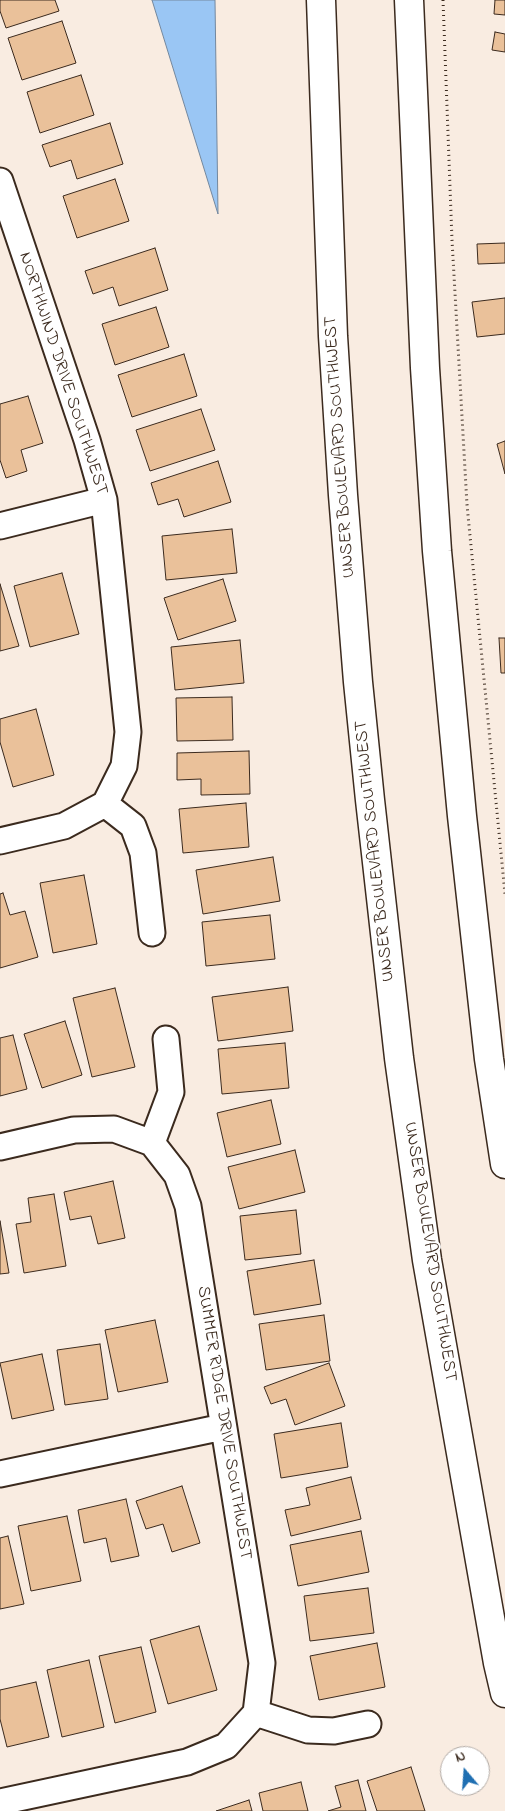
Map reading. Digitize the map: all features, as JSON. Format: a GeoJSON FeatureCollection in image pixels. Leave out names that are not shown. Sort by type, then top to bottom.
{"type":"FeatureCollection","features":[{"type":"Feature","properties":{"kind":"main road","name":"UNSER BOULEVARD SOUTHWEST"},"geometry":{"type":"LineString","coordinates":[[321,0],[333,336],[358,682],[370,800],[399,1058],[428,1260],[505,1693]]}},
{"type":"Feature","properties":{"kind":"main road"},"geometry":{"type":"LineString","coordinates":[[409,0],[425,368],[437,552],[464,836],[489,1059],[505,1164]]}},
{"type":"Feature","properties":{"kind":"street","name":"NORTHWIND DRIVE SOUTHWEST"},"geometry":{"type":"LineString","coordinates":[[0,181],[6,218],[87,440],[104,500],[128,732],[124,766],[105,804]]}},
{"type":"Feature","properties":{"kind":"street"},"geometry":{"type":"LineString","coordinates":[[0,526],[104,500]]}},
{"type":"Feature","properties":{"kind":"street"},"geometry":{"type":"LineString","coordinates":[[0,841],[64,826],[105,804],[134,826],[143,853],[152,933]]}},
{"type":"Feature","properties":{"kind":"street"},"geometry":{"type":"LineString","coordinates":[[0,1147],[74,1130],[114,1130],[152,1143],[171,1092],[166,1039]]}},
{"type":"Feature","properties":{"kind":"street","name":"SUMMER RIDGE DRIVE SOUTHWEST"},"geometry":{"type":"LineString","coordinates":[[152,1143],[177,1175],[188,1206],[262,1663],[256,1713]]}},
{"type":"Feature","properties":{"kind":"street"},"geometry":{"type":"LineString","coordinates":[[0,1474],[223,1427]]}},
{"type":"Feature","properties":{"kind":"street"},"geometry":{"type":"LineString","coordinates":[[0,1802],[187,1762],[226,1746],[256,1713],[308,1730],[334,1731],[368,1724]]}},
{"type":"Feature","properties":{"kind":"path"},"geometry":{"type":"LineString","coordinates":[[443,0],[452,240],[467,505],[505,894]]}},
{"type":"Feature","properties":{"kind":"water"},"geometry":{"type":"Polygon","coordinates":[[[152,0],[215,0],[218,214],[152,0]]]}},
{"type":"Feature","properties":{"kind":"building"},"geometry":{"type":"Polygon","coordinates":[[[0,0],[55,0],[59,11],[6,28],[0,11],[0,0]]]}},
{"type":"Feature","properties":{"kind":"building"},"geometry":{"type":"Polygon","coordinates":[[[495,0],[505,0],[505,15],[494,14],[495,0]]]}},
{"type":"Feature","properties":{"kind":"building"},"geometry":{"type":"Polygon","coordinates":[[[62,21],[76,63],[22,80],[8,38],[62,21]]]}},
{"type":"Feature","properties":{"kind":"building"},"geometry":{"type":"Polygon","coordinates":[[[495,32],[505,34],[505,52],[492,50],[495,32]]]}},
{"type":"Feature","properties":{"kind":"building"},"geometry":{"type":"Polygon","coordinates":[[[81,75],[94,115],[40,133],[27,92],[81,75]]]}},
{"type":"Feature","properties":{"kind":"building"},"geometry":{"type":"Polygon","coordinates":[[[110,123],[123,164],[77,179],[71,160],[50,167],[42,145],[110,123]]]}},
{"type":"Feature","properties":{"kind":"building"},"geometry":{"type":"Polygon","coordinates":[[[115,179],[129,221],[77,238],[63,196],[115,179]]]}},
{"type":"Feature","properties":{"kind":"building"},"geometry":{"type":"Polygon","coordinates":[[[505,243],[505,263],[478,264],[477,244],[505,243]]]}},
{"type":"Feature","properties":{"kind":"building"},"geometry":{"type":"Polygon","coordinates":[[[155,248],[168,290],[119,306],[113,287],[93,294],[85,271],[155,248]]]}},
{"type":"Feature","properties":{"kind":"building"},"geometry":{"type":"Polygon","coordinates":[[[505,298],[505,334],[477,337],[472,302],[505,298]]]}},
{"type":"Feature","properties":{"kind":"building"},"geometry":{"type":"Polygon","coordinates":[[[156,307],[169,347],[115,365],[102,324],[156,307]]]}},
{"type":"Feature","properties":{"kind":"building"},"geometry":{"type":"Polygon","coordinates":[[[184,354],[197,396],[132,417],[118,375],[184,354]]]}},
{"type":"Feature","properties":{"kind":"building"},"geometry":{"type":"Polygon","coordinates":[[[28,396],[43,443],[21,450],[27,471],[6,478],[0,460],[0,404],[28,396]]]}},
{"type":"Feature","properties":{"kind":"building"},"geometry":{"type":"Polygon","coordinates":[[[201,409],[215,450],[150,471],[136,430],[201,409]]]}},
{"type":"Feature","properties":{"kind":"building"},"geometry":{"type":"Polygon","coordinates":[[[505,441],[505,474],[497,444],[505,441]]]}},
{"type":"Feature","properties":{"kind":"building"},"geometry":{"type":"Polygon","coordinates":[[[218,461],[231,502],[184,517],[178,499],[158,505],[151,483],[218,461]]]}},
{"type":"Feature","properties":{"kind":"building"},"geometry":{"type":"Polygon","coordinates":[[[232,529],[237,573],[166,580],[162,536],[232,529]]]}},
{"type":"Feature","properties":{"kind":"building"},"geometry":{"type":"Polygon","coordinates":[[[62,573],[79,634],[30,647],[14,586],[62,573]]]}},
{"type":"Feature","properties":{"kind":"building"},"geometry":{"type":"Polygon","coordinates":[[[223,579],[236,621],[178,640],[164,598],[223,579]]]}},
{"type":"Feature","properties":{"kind":"building"},"geometry":{"type":"Polygon","coordinates":[[[0,584],[19,646],[0,651],[0,584]]]}},
{"type":"Feature","properties":{"kind":"building"},"geometry":{"type":"Polygon","coordinates":[[[499,638],[505,638],[505,673],[501,673],[499,638]]]}},
{"type":"Feature","properties":{"kind":"building"},"geometry":{"type":"Polygon","coordinates":[[[240,640],[244,683],[175,690],[171,647],[240,640]]]}},
{"type":"Feature","properties":{"kind":"building"},"geometry":{"type":"Polygon","coordinates":[[[232,697],[233,740],[177,741],[176,698],[232,697]]]}},
{"type":"Feature","properties":{"kind":"building"},"geometry":{"type":"Polygon","coordinates":[[[36,709],[54,775],[13,787],[0,742],[0,719],[36,709]]]}},
{"type":"Feature","properties":{"kind":"building"},"geometry":{"type":"Polygon","coordinates":[[[249,751],[250,794],[201,795],[201,779],[177,780],[177,753],[249,751]]]}},
{"type":"Feature","properties":{"kind":"building"},"geometry":{"type":"Polygon","coordinates":[[[246,803],[249,847],[183,853],[179,809],[246,803]]]}},
{"type":"Feature","properties":{"kind":"building"},"geometry":{"type":"Polygon","coordinates":[[[273,857],[280,901],[203,914],[196,870],[273,857]]]}},
{"type":"Feature","properties":{"kind":"building"},"geometry":{"type":"Polygon","coordinates":[[[84,875],[97,944],[53,953],[40,883],[84,875]]]}},
{"type":"Feature","properties":{"kind":"building"},"geometry":{"type":"Polygon","coordinates":[[[3,893],[10,915],[25,911],[38,957],[0,968],[0,894],[3,893]]]}},
{"type":"Feature","properties":{"kind":"building"},"geometry":{"type":"Polygon","coordinates":[[[270,915],[275,959],[206,966],[202,922],[270,915]]]}},
{"type":"Feature","properties":{"kind":"building"},"geometry":{"type":"Polygon","coordinates":[[[288,987],[293,1031],[218,1041],[212,997],[288,987]]]}},
{"type":"Feature","properties":{"kind":"building"},"geometry":{"type":"Polygon","coordinates":[[[115,988],[135,1067],[92,1077],[73,998],[115,988]]]}},
{"type":"Feature","properties":{"kind":"building"},"geometry":{"type":"Polygon","coordinates":[[[65,1021],[82,1075],[42,1088],[24,1034],[65,1021]]]}},
{"type":"Feature","properties":{"kind":"building"},"geometry":{"type":"Polygon","coordinates":[[[13,1035],[27,1089],[0,1096],[0,1038],[13,1035]]]}},
{"type":"Feature","properties":{"kind":"building"},"geometry":{"type":"Polygon","coordinates":[[[285,1043],[289,1088],[222,1094],[218,1049],[285,1043]]]}},
{"type":"Feature","properties":{"kind":"building"},"geometry":{"type":"Polygon","coordinates":[[[271,1100],[281,1144],[227,1157],[217,1113],[271,1100]]]}},
{"type":"Feature","properties":{"kind":"building"},"geometry":{"type":"Polygon","coordinates":[[[295,1150],[305,1192],[239,1209],[228,1167],[295,1150]]]}},
{"type":"Feature","properties":{"kind":"building"},"geometry":{"type":"Polygon","coordinates":[[[113,1181],[125,1238],[98,1244],[91,1216],[70,1220],[64,1192],[113,1181]]]}},
{"type":"Feature","properties":{"kind":"building"},"geometry":{"type":"Polygon","coordinates":[[[54,1194],[66,1266],[24,1273],[16,1224],[31,1222],[28,1198],[54,1194]]]}},
{"type":"Feature","properties":{"kind":"building"},"geometry":{"type":"Polygon","coordinates":[[[296,1210],[301,1254],[245,1260],[240,1216],[296,1210]]]}},
{"type":"Feature","properties":{"kind":"building"},"geometry":{"type":"Polygon","coordinates":[[[0,1221],[9,1273],[0,1274],[0,1221]]]}},
{"type":"Feature","properties":{"kind":"building"},"geometry":{"type":"Polygon","coordinates":[[[314,1260],[321,1304],[254,1315],[247,1271],[314,1260]]]}},
{"type":"Feature","properties":{"kind":"building"},"geometry":{"type":"Polygon","coordinates":[[[324,1315],[330,1361],[266,1370],[259,1324],[324,1315]]]}},
{"type":"Feature","properties":{"kind":"building"},"geometry":{"type":"Polygon","coordinates":[[[155,1320],[168,1382],[118,1392],[105,1330],[155,1320]]]}},
{"type":"Feature","properties":{"kind":"building"},"geometry":{"type":"Polygon","coordinates":[[[100,1344],[108,1399],[65,1405],[57,1350],[100,1344]]]}},
{"type":"Feature","properties":{"kind":"building"},"geometry":{"type":"Polygon","coordinates":[[[42,1354],[54,1410],[12,1419],[0,1363],[42,1354]]]}},
{"type":"Feature","properties":{"kind":"building"},"geometry":{"type":"Polygon","coordinates":[[[329,1363],[345,1406],[295,1425],[286,1399],[271,1404],[264,1387],[329,1363]]]}},
{"type":"Feature","properties":{"kind":"building"},"geometry":{"type":"Polygon","coordinates":[[[341,1423],[348,1467],[281,1478],[274,1434],[341,1423]]]}},
{"type":"Feature","properties":{"kind":"building"},"geometry":{"type":"Polygon","coordinates":[[[351,1477],[361,1519],[291,1536],[285,1510],[310,1505],[306,1488],[351,1477]]]}},
{"type":"Feature","properties":{"kind":"building"},"geometry":{"type":"Polygon","coordinates":[[[182,1486],[200,1543],[172,1552],[163,1524],[146,1529],[136,1501],[182,1486]]]}},
{"type":"Feature","properties":{"kind":"building"},"geometry":{"type":"Polygon","coordinates":[[[126,1499],[139,1556],[111,1562],[106,1538],[84,1543],[78,1510],[126,1499]]]}},
{"type":"Feature","properties":{"kind":"building"},"geometry":{"type":"Polygon","coordinates":[[[67,1516],[81,1581],[31,1591],[18,1526],[67,1516]]]}},
{"type":"Feature","properties":{"kind":"building"},"geometry":{"type":"Polygon","coordinates":[[[361,1531],[369,1572],[298,1586],[290,1545],[361,1531]]]}},
{"type":"Feature","properties":{"kind":"building"},"geometry":{"type":"Polygon","coordinates":[[[8,1536],[24,1604],[0,1609],[0,1538],[8,1536]]]}},
{"type":"Feature","properties":{"kind":"building"},"geometry":{"type":"Polygon","coordinates":[[[368,1588],[374,1633],[310,1641],[304,1596],[368,1588]]]}},
{"type":"Feature","properties":{"kind":"building"},"geometry":{"type":"Polygon","coordinates":[[[199,1626],[217,1690],[168,1704],[150,1640],[199,1626]]]}},
{"type":"Feature","properties":{"kind":"building"},"geometry":{"type":"Polygon","coordinates":[[[377,1643],[385,1687],[319,1700],[310,1656],[377,1643]]]}},
{"type":"Feature","properties":{"kind":"building"},"geometry":{"type":"Polygon","coordinates":[[[141,1647],[156,1712],[115,1723],[99,1656],[141,1647]]]}},
{"type":"Feature","properties":{"kind":"building"},"geometry":{"type":"Polygon","coordinates":[[[89,1660],[104,1727],[62,1737],[47,1670],[89,1660]]]}},
{"type":"Feature","properties":{"kind":"building"},"geometry":{"type":"Polygon","coordinates":[[[36,1682],[49,1737],[7,1747],[0,1719],[0,1690],[36,1682]]]}},
{"type":"Feature","properties":{"kind":"building"},"geometry":{"type":"Polygon","coordinates":[[[411,1767],[425,1811],[377,1811],[367,1781],[411,1767]]]}},
{"type":"Feature","properties":{"kind":"building"},"geometry":{"type":"Polygon","coordinates":[[[358,1780],[366,1811],[328,1811],[341,1807],[335,1786],[358,1780]]]}},
{"type":"Feature","properties":{"kind":"building"},"geometry":{"type":"Polygon","coordinates":[[[301,1782],[308,1811],[263,1811],[259,1793],[301,1782]]]}},
{"type":"Feature","properties":{"kind":"building"},"geometry":{"type":"Polygon","coordinates":[[[249,1800],[252,1811],[216,1811],[249,1800]]]}}]}
